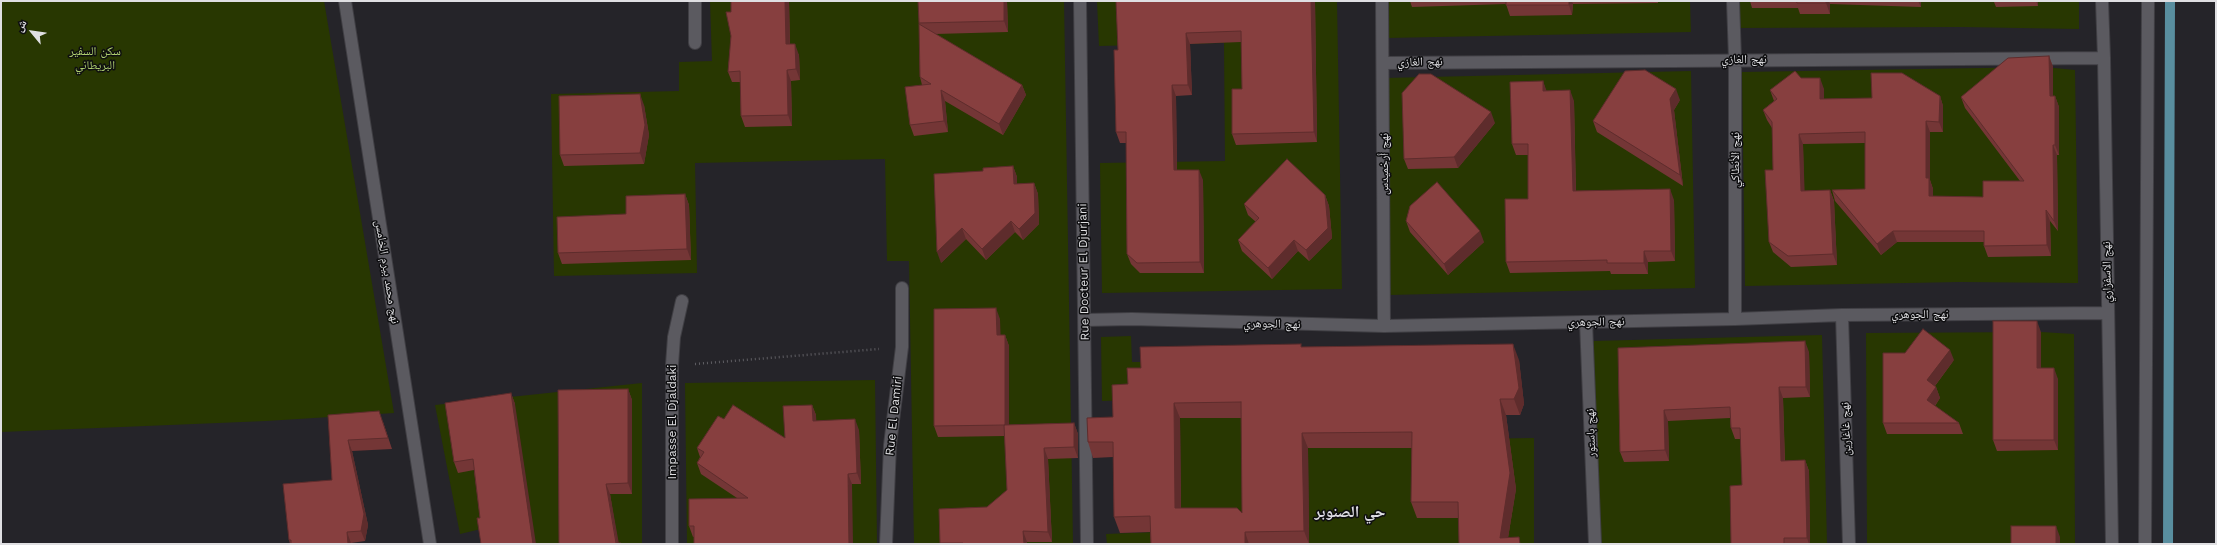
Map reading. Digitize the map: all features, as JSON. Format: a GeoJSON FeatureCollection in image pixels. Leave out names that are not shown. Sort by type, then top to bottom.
{"type":"FeatureCollection","features":[{"type":"Feature","properties":{"kind":"street","name":"نهج محمد بيرم الخامس"},"geometry":{"type":"LineString","coordinates":[[344,1],[430,544]]}},
{"type":"Feature","properties":{"kind":"street"},"geometry":{"type":"LineString","coordinates":[[695,1],[695,43]]}},
{"type":"Feature","properties":{"kind":"street","name":"Rue Docteur El Djurjani"},"geometry":{"type":"LineString","coordinates":[[1080,1],[1088,544]]}},
{"type":"Feature","properties":{"kind":"street","name":"نهج أرخميدس"},"geometry":{"type":"LineString","coordinates":[[1382,1],[1384,326]]}},
{"type":"Feature","properties":{"kind":"street","name":"نهج الأنطاكي"},"geometry":{"type":"LineString","coordinates":[[1732,1],[1736,59],[1735,319]]}},
{"type":"Feature","properties":{"kind":"street","name":"نهج الاسفزاري"},"geometry":{"type":"LineString","coordinates":[[2102,1],[2112,544]]}},
{"type":"Feature","properties":{"kind":"street"},"geometry":{"type":"LineString","coordinates":[[2145,544],[2148,1]]}},
{"type":"Feature","properties":{"kind":"street","name":"نهج الغازي"},"geometry":{"type":"LineString","coordinates":[[1383,63],[1736,59],[2104,58]]}},
{"type":"Feature","properties":{"kind":"street","name":"Rue El Damiri"},"geometry":{"type":"LineString","coordinates":[[886,544],[890,445],[902,347],[902,288]]}},
{"type":"Feature","properties":{"kind":"street","name":"Impasse El Djaldaki"},"geometry":{"type":"LineString","coordinates":[[672,544],[672,365],[674,337],[682,301]]}},
{"type":"Feature","properties":{"kind":"street","name":"نهج الجوهري"},"geometry":{"type":"LineString","coordinates":[[1085,320],[1132,319],[1384,326],[1735,319],[1842,314],[2108,312]]}},
{"type":"Feature","properties":{"kind":"street","name":"نهج غاغارين"},"geometry":{"type":"LineString","coordinates":[[1842,314],[1849,544]]}},
{"type":"Feature","properties":{"kind":"street","name":"نهج باستور"},"geometry":{"type":"LineString","coordinates":[[1586,322],[1595,544]]}},
{"type":"Feature","properties":{"kind":"path"},"geometry":{"type":"LineString","coordinates":[[672,365],[902,347]]}},
{"type":"Feature","properties":{"kind":"green space","name":"سكن السفير البريطاني"},"geometry":{"type":"Polygon","coordinates":[[[1,1],[324,1],[394,413],[266,421],[1,432],[1,1]]]}},
{"type":"Feature","properties":{"kind":"green space"},"geometry":{"type":"Polygon","coordinates":[[[710,1],[1064,1],[1073,544],[914,544],[909,261],[887,261],[885,159],[695,163],[697,273],[554,276],[551,94],[679,91],[679,62],[712,61],[710,1]]]}},
{"type":"Feature","properties":{"kind":"green space"},"geometry":{"type":"Polygon","coordinates":[[[1097,1],[1337,1],[1342,289],[1102,293],[1100,163],[1225,161],[1224,43],[1099,46],[1097,1]]]}},
{"type":"Feature","properties":{"kind":"green space"},"geometry":{"type":"Polygon","coordinates":[[[1385,1],[1690,1],[1691,32],[1386,38],[1385,1]]]}},
{"type":"Feature","properties":{"kind":"green space"},"geometry":{"type":"Polygon","coordinates":[[[1733,1],[2079,1],[2079,29],[1961,27],[1733,28],[1733,1]]]}},
{"type":"Feature","properties":{"kind":"green space"},"geometry":{"type":"Polygon","coordinates":[[[2044,67],[2075,70],[2078,283],[1960,282],[1745,286],[1742,72],[2044,67]]]}},
{"type":"Feature","properties":{"kind":"green space"},"geometry":{"type":"Polygon","coordinates":[[[1691,71],[1695,288],[1388,295],[1384,78],[1691,71]]]}},
{"type":"Feature","properties":{"kind":"green space"},"geometry":{"type":"Polygon","coordinates":[[[2041,332],[2074,334],[2075,544],[1867,544],[1866,333],[2041,332]]]}},
{"type":"Feature","properties":{"kind":"green space"},"geometry":{"type":"Polygon","coordinates":[[[1822,335],[1827,544],[1597,544],[1593,341],[1822,335]]]}},
{"type":"Feature","properties":{"kind":"green space"},"geometry":{"type":"Polygon","coordinates":[[[1131,336],[1132,362],[1146,362],[1133,400],[1102,401],[1101,337],[1131,336]]]}},
{"type":"Feature","properties":{"kind":"green space"},"geometry":{"type":"Polygon","coordinates":[[[1307,360],[1391,440],[1534,438],[1534,544],[1309,544],[1307,360]]]}},
{"type":"Feature","properties":{"kind":"green space"},"geometry":{"type":"Polygon","coordinates":[[[875,380],[877,544],[687,544],[685,383],[875,380]]]}},
{"type":"Feature","properties":{"kind":"green space"},"geometry":{"type":"Polygon","coordinates":[[[642,383],[642,544],[483,544],[481,529],[460,534],[435,405],[642,383]]]}},
{"type":"Feature","properties":{"kind":"green space"},"geometry":{"type":"Polygon","coordinates":[[[1180,418],[1247,418],[1248,524],[1181,524],[1180,418]]]}},
{"type":"Feature","properties":{"kind":"green space"},"geometry":{"type":"Polygon","coordinates":[[[1156,532],[1156,544],[1107,544],[1106,534],[1156,532]]]}},
{"type":"Feature","properties":{"kind":"building"},"geometry":{"type":"Polygon","coordinates":[[[731,1],[785,1],[786,44],[795,44],[796,69],[787,70],[788,115],[741,116],[740,71],[728,72],[731,36],[726,12],[731,12],[731,1]]]}},
{"type":"Feature","properties":{"kind":"building"},"geometry":{"type":"Polygon","coordinates":[[[918,1],[1004,1],[1004,21],[919,23],[918,1]]]}},
{"type":"Feature","properties":{"kind":"building"},"geometry":{"type":"Polygon","coordinates":[[[1116,1],[1311,1],[1314,132],[1232,134],[1232,89],[1242,89],[1241,31],[1186,33],[1188,85],[1172,85],[1174,170],[1199,170],[1200,262],[1137,263],[1127,254],[1126,132],[1116,132],[1114,50],[1118,50],[1116,1]]]}},
{"type":"Feature","properties":{"kind":"building"},"geometry":{"type":"Polygon","coordinates":[[[1506,1],[1569,1],[1569,5],[1506,5],[1506,1]]]}},
{"type":"Feature","properties":{"kind":"building"},"geometry":{"type":"Polygon","coordinates":[[[1796,1],[1826,1],[1826,3],[1797,3],[1796,1]]]}},
{"type":"Feature","properties":{"kind":"building"},"geometry":{"type":"Polygon","coordinates":[[[919,24],[1022,85],[999,124],[941,90],[944,121],[910,125],[905,87],[931,84],[920,77],[919,24]]]}},
{"type":"Feature","properties":{"kind":"building"},"geometry":{"type":"Polygon","coordinates":[[[2049,56],[2050,96],[2055,96],[2055,145],[2053,145],[2054,221],[2046,210],[2047,245],[1984,246],[1984,231],[1893,231],[1877,244],[1832,190],[1865,189],[1865,132],[1799,134],[1801,191],[1830,190],[1833,254],[1788,256],[1769,242],[1765,170],[1773,170],[1772,122],[1763,110],[1777,99],[1770,90],[1795,71],[1801,78],[1820,78],[1820,99],[1872,98],[1871,73],[1902,73],[1940,96],[1939,122],[1926,121],[1926,178],[1929,178],[1929,196],[1983,197],[1983,181],[2024,181],[1961,97],[2008,58],[2049,56]]]}},
{"type":"Feature","properties":{"kind":"building"},"geometry":{"type":"Polygon","coordinates":[[[1645,70],[1676,89],[1670,99],[1680,175],[1593,121],[1625,71],[1645,70]]]}},
{"type":"Feature","properties":{"kind":"building"},"geometry":{"type":"Polygon","coordinates":[[[1419,74],[1431,74],[1491,112],[1454,157],[1404,159],[1402,93],[1419,74]]]}},
{"type":"Feature","properties":{"kind":"building"},"geometry":{"type":"Polygon","coordinates":[[[1543,81],[1543,91],[1570,90],[1573,191],[1670,189],[1671,251],[1644,251],[1644,263],[1607,263],[1607,260],[1506,262],[1505,199],[1528,199],[1528,144],[1512,144],[1510,82],[1543,81]]]}},
{"type":"Feature","properties":{"kind":"building"},"geometry":{"type":"Polygon","coordinates":[[[640,94],[645,125],[640,153],[560,155],[559,96],[640,94]]]}},
{"type":"Feature","properties":{"kind":"building"},"geometry":{"type":"Polygon","coordinates":[[[1287,159],[1325,195],[1328,228],[1306,250],[1294,240],[1268,268],[1238,240],[1259,218],[1244,204],[1287,159]]]}},
{"type":"Feature","properties":{"kind":"building"},"geometry":{"type":"Polygon","coordinates":[[[1013,166],[1014,184],[1034,183],[1035,213],[1019,229],[1011,221],[982,249],[962,228],[937,252],[934,174],[983,171],[983,168],[1013,166]]]}},
{"type":"Feature","properties":{"kind":"building"},"geometry":{"type":"Polygon","coordinates":[[[1437,182],[1480,231],[1444,264],[1406,221],[1410,206],[1437,182]]]}},
{"type":"Feature","properties":{"kind":"building"},"geometry":{"type":"Polygon","coordinates":[[[685,194],[687,249],[558,253],[557,217],[626,214],[626,196],[685,194]]]}},
{"type":"Feature","properties":{"kind":"building"},"geometry":{"type":"Polygon","coordinates":[[[996,308],[997,335],[1005,335],[1005,425],[934,426],[934,309],[996,308]]]}},
{"type":"Feature","properties":{"kind":"building"},"geometry":{"type":"Polygon","coordinates":[[[1993,321],[2037,321],[2037,368],[2054,368],[2054,440],[1993,440],[1993,321]]]}},
{"type":"Feature","properties":{"kind":"building"},"geometry":{"type":"Polygon","coordinates":[[[1923,329],[1950,350],[1927,380],[1936,387],[1927,400],[1959,423],[1883,423],[1883,353],[1905,353],[1923,329]]]}},
{"type":"Feature","properties":{"kind":"building"},"geometry":{"type":"Polygon","coordinates":[[[1805,341],[1806,387],[1779,387],[1781,461],[1805,460],[1807,538],[1784,538],[1784,544],[1731,544],[1730,486],[1742,485],[1740,428],[1731,428],[1730,407],[1664,410],[1665,450],[1620,452],[1618,348],[1805,341]]]}},
{"type":"Feature","properties":{"kind":"building"},"geometry":{"type":"Polygon","coordinates":[[[1301,344],[1301,347],[1513,344],[1519,388],[1514,399],[1500,399],[1510,473],[1500,538],[1519,537],[1520,544],[1459,544],[1458,502],[1411,502],[1412,432],[1302,433],[1304,531],[1245,532],[1245,544],[1151,544],[1150,516],[1114,517],[1113,442],[1088,442],[1087,418],[1113,417],[1112,385],[1128,384],[1127,368],[1141,368],[1140,347],[1301,344]],[[1241,402],[1174,403],[1175,508],[1237,508],[1242,513],[1241,402]]]}},
{"type":"Feature","properties":{"kind":"building"},"geometry":{"type":"Polygon","coordinates":[[[628,389],[628,483],[606,484],[616,543],[621,544],[559,544],[558,390],[628,389]]]}},
{"type":"Feature","properties":{"kind":"building"},"geometry":{"type":"Polygon","coordinates":[[[511,393],[533,544],[481,544],[477,518],[480,518],[473,459],[454,462],[445,403],[511,393]]]}},
{"type":"Feature","properties":{"kind":"building"},"geometry":{"type":"Polygon","coordinates":[[[733,405],[785,438],[783,406],[812,405],[813,421],[855,419],[857,473],[848,474],[849,544],[694,544],[694,526],[689,526],[689,499],[748,498],[697,463],[704,452],[697,448],[718,416],[724,419],[733,405]]]}},
{"type":"Feature","properties":{"kind":"building"},"geometry":{"type":"Polygon","coordinates":[[[379,411],[388,438],[348,440],[364,514],[361,531],[347,532],[348,544],[291,544],[291,540],[289,540],[283,484],[332,480],[328,415],[379,411]]]}},
{"type":"Feature","properties":{"kind":"building"},"geometry":{"type":"Polygon","coordinates":[[[1074,423],[1074,447],[1044,448],[1048,532],[1023,531],[1024,544],[940,543],[939,509],[987,507],[1007,490],[1004,425],[1074,423]]]}},
{"type":"Feature","properties":{"kind":"building"},"geometry":{"type":"Polygon","coordinates":[[[2011,526],[2056,526],[2056,544],[2011,544],[2011,526]]]}},
{"type":"Feature","properties":{"kind":"waterway"},"geometry":{"type":"LineString","coordinates":[[2168,544],[2170,1]]}},
{"type":"Feature","properties":{"kind":"district","name":"حي الصنوبر"},"geometry":{"type":"Point","coordinates":[1350,512]}}]}
